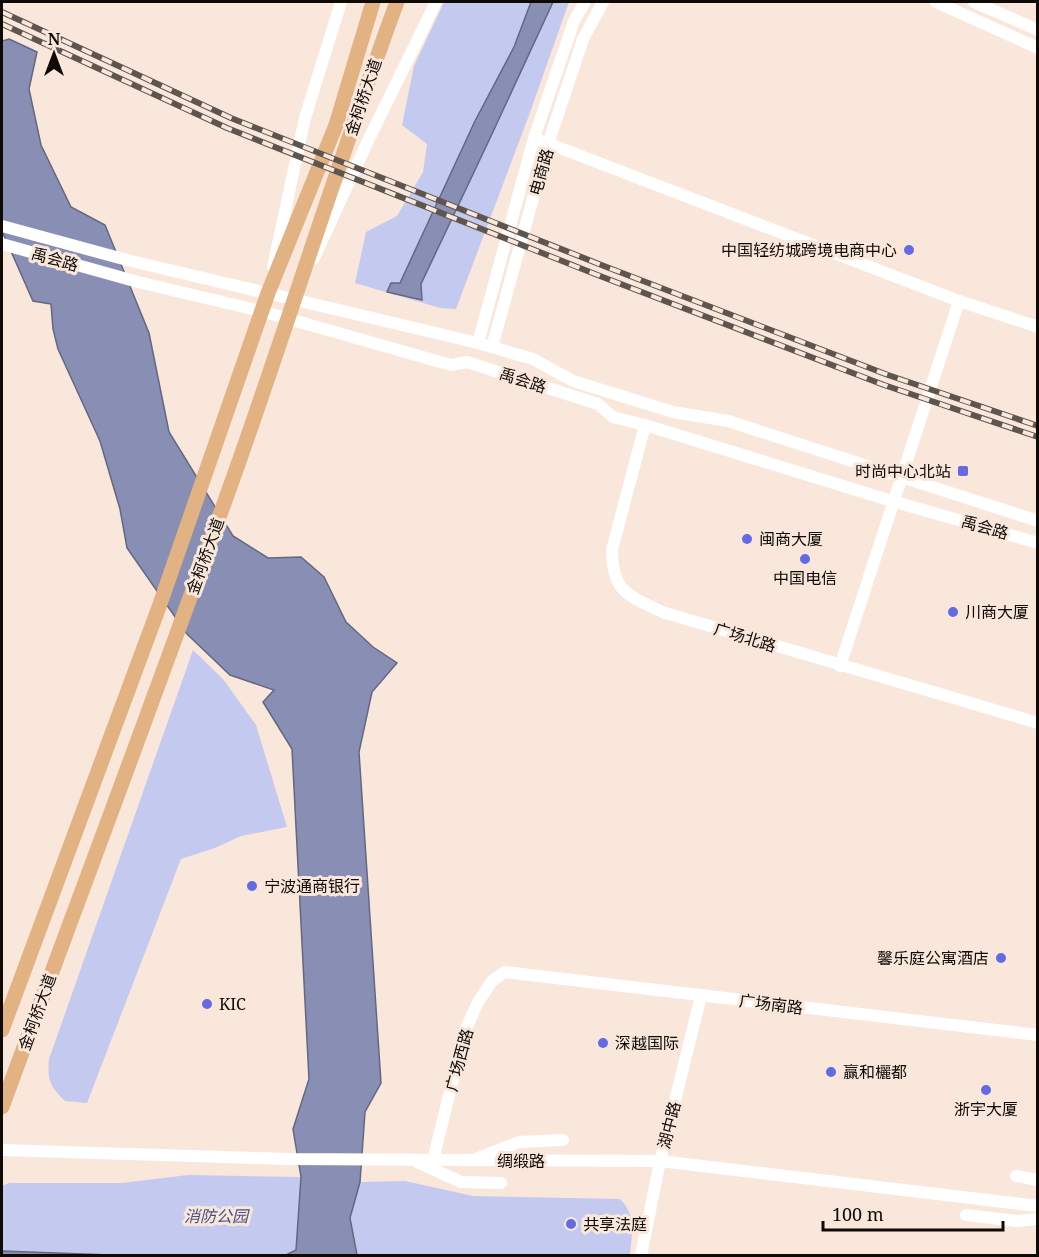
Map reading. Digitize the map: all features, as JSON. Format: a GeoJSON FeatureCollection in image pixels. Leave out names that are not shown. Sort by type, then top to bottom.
{"type":"FeatureCollection","features":[{"type":"Feature","properties":{"kind":"main road","name":"金柯桥大道"},"geometry":{"type":"LineString","coordinates":[[2,1030],[159,607],[261,311],[336,125],[373,2]]}},
{"type":"Feature","properties":{"kind":"main road","name":"金柯桥大道"},"geometry":{"type":"LineString","coordinates":[[2,1107],[236,472],[365,88],[397,2]]}},
{"type":"Feature","properties":{"kind":"street"},"geometry":{"type":"LineString","coordinates":[[268,293],[305,118],[341,2]]}},
{"type":"Feature","properties":{"kind":"street"},"geometry":{"type":"LineString","coordinates":[[295,300],[366,145],[436,2]]}},
{"type":"Feature","properties":{"kind":"street","name":"电商路"},"geometry":{"type":"LineString","coordinates":[[478,343],[534,138],[574,21],[585,2]]}},
{"type":"Feature","properties":{"kind":"street","name":"电商路"},"geometry":{"type":"LineString","coordinates":[[492,347],[548,144],[583,39],[603,2]]}},
{"type":"Feature","properties":{"kind":"street"},"geometry":{"type":"LineString","coordinates":[[936,2],[1038,48]]}},
{"type":"Feature","properties":{"kind":"street"},"geometry":{"type":"LineString","coordinates":[[974,2],[1038,30]]}},
{"type":"Feature","properties":{"kind":"street"},"geometry":{"type":"LineString","coordinates":[[534,138],[959,301],[1038,327]]}},
{"type":"Feature","properties":{"kind":"street","name":"禹会路"},"geometry":{"type":"LineString","coordinates":[[2,226],[127,260],[478,343],[533,359],[573,381],[673,412],[728,421],[1038,521]]}},
{"type":"Feature","properties":{"kind":"street","name":"禹会路"},"geometry":{"type":"LineString","coordinates":[[2,244],[138,282],[261,311],[452,365],[467,362],[598,404],[613,417],[1038,543]]}},
{"type":"Feature","properties":{"kind":"street"},"geometry":{"type":"LineString","coordinates":[[840,666],[959,301]]}},
{"type":"Feature","properties":{"kind":"street","name":"广场北路"},"geometry":{"type":"LineString","coordinates":[[645,425],[612,550],[612,568],[618,585],[630,596],[662,612],[1038,723]]}},
{"type":"Feature","properties":{"kind":"street","name":"广场南路"},"geometry":{"type":"LineString","coordinates":[[505,972],[1038,1035]]}},
{"type":"Feature","properties":{"kind":"street","name":"广场西路"},"geometry":{"type":"LineString","coordinates":[[433,1160],[465,1031],[478,1002],[492,981],[505,972]]}},
{"type":"Feature","properties":{"kind":"street","name":"湖中路"},"geometry":{"type":"LineString","coordinates":[[641,1256],[660,1161],[701,996]]}},
{"type":"Feature","properties":{"kind":"street"},"geometry":{"type":"LineString","coordinates":[[471,1160],[519,1142],[563,1140]]}},
{"type":"Feature","properties":{"kind":"street","name":"绸缎路"},"geometry":{"type":"LineString","coordinates":[[2,1150],[288,1160],[660,1161],[1038,1206]]}},
{"type":"Feature","properties":{"kind":"street"},"geometry":{"type":"LineString","coordinates":[[413,1160],[461,1182],[501,1183]]}},
{"type":"Feature","properties":{"kind":"street"},"geometry":{"type":"LineString","coordinates":[[1016,1176],[1038,1180]]}},
{"type":"Feature","properties":{"kind":"street"},"geometry":{"type":"LineString","coordinates":[[966,1215],[1017,1221],[1038,1219]]}},
{"type":"Feature","properties":{"kind":"green space"},"geometry":{"type":"Polygon","coordinates":[[[444,2],[569,2],[456,309],[440,308],[355,283],[366,232],[397,216],[423,172],[427,144],[402,125],[414,66],[444,2]]]}},
{"type":"Feature","properties":{"kind":"green space"},"geometry":{"type":"Polygon","coordinates":[[[193,650],[223,679],[256,725],[287,827],[241,836],[215,848],[181,859],[87,1103],[65,1101],[51,1083],[49,1059],[193,650]]]}},
{"type":"Feature","properties":{"kind":"green space","name":"消防公园"},"geometry":{"type":"Polygon","coordinates":[[[188,1175],[301,1177],[296,1250],[286,1256],[111,1256],[2,1251],[2,1186],[9,1183],[122,1183],[188,1175]]]}},
{"type":"Feature","properties":{"kind":"green space"},"geometry":{"type":"Polygon","coordinates":[[[405,1181],[473,1196],[620,1199],[631,1218],[630,1254],[357,1256],[350,1218],[360,1182],[405,1181]]]}},
{"type":"Feature","properties":{"kind":"shaded area"},"geometry":{"type":"Polygon","coordinates":[[[531,2],[553,2],[421,284],[422,300],[387,292],[391,283],[400,283],[475,121],[514,47],[531,2]]]}},
{"type":"Feature","properties":{"kind":"shaded area"},"geometry":{"type":"Polygon","coordinates":[[[9,39],[37,52],[29,89],[41,145],[71,207],[105,225],[149,333],[169,432],[233,536],[268,558],[301,557],[324,577],[346,622],[373,647],[397,663],[372,692],[359,752],[381,1083],[365,1112],[360,1182],[350,1218],[357,1255],[286,1255],[296,1250],[301,1177],[293,1129],[309,1079],[292,749],[263,702],[274,690],[230,675],[187,634],[127,548],[120,509],[100,441],[58,349],[53,329],[51,304],[33,301],[2,231],[2,41],[9,39]]]}},
{"type":"Feature","properties":{"kind":"shaded area"},"geometry":{"type":"Polygon","coordinates":[[[2,1251],[111,1255],[2,1256],[2,1251]]]}},
{"type":"Feature","properties":{"kind":"railway"},"geometry":{"type":"LineString","coordinates":[[2,12],[231,118],[604,266],[888,375],[1038,426]]}},
{"type":"Feature","properties":{"kind":"railway"},"geometry":{"type":"LineString","coordinates":[[2,24],[227,128],[600,276],[884,385],[1038,437]]}},
{"type":"Feature","properties":{"kind":"place","name":"中国轻纺城跨境电商中心"},"geometry":{"type":"Point","coordinates":[909,250]}},
{"type":"Feature","properties":{"kind":"place","name":"时尚中心北站"},"geometry":{"type":"Point","coordinates":[963,471]}},
{"type":"Feature","properties":{"kind":"place","name":"闽商大厦"},"geometry":{"type":"Point","coordinates":[747,539]}},
{"type":"Feature","properties":{"kind":"place","name":"中国电信"},"geometry":{"type":"Point","coordinates":[805,559]}},
{"type":"Feature","properties":{"kind":"place","name":"川商大厦"},"geometry":{"type":"Point","coordinates":[953,612]}},
{"type":"Feature","properties":{"kind":"place","name":"宁波通商银行"},"geometry":{"type":"Point","coordinates":[252,886]}},
{"type":"Feature","properties":{"kind":"place","name":"馨乐庭公寓酒店"},"geometry":{"type":"Point","coordinates":[1001,958]}},
{"type":"Feature","properties":{"kind":"place","name":"KIC"},"geometry":{"type":"Point","coordinates":[207,1004]}},
{"type":"Feature","properties":{"kind":"place","name":"深越国际"},"geometry":{"type":"Point","coordinates":[603,1043]}},
{"type":"Feature","properties":{"kind":"place","name":"赢和欐都"},"geometry":{"type":"Point","coordinates":[831,1072]}},
{"type":"Feature","properties":{"kind":"place","name":"浙宇大厦"},"geometry":{"type":"Point","coordinates":[986,1090]}},
{"type":"Feature","properties":{"kind":"place","name":"共享法庭"},"geometry":{"type":"Point","coordinates":[571,1224]}}]}
